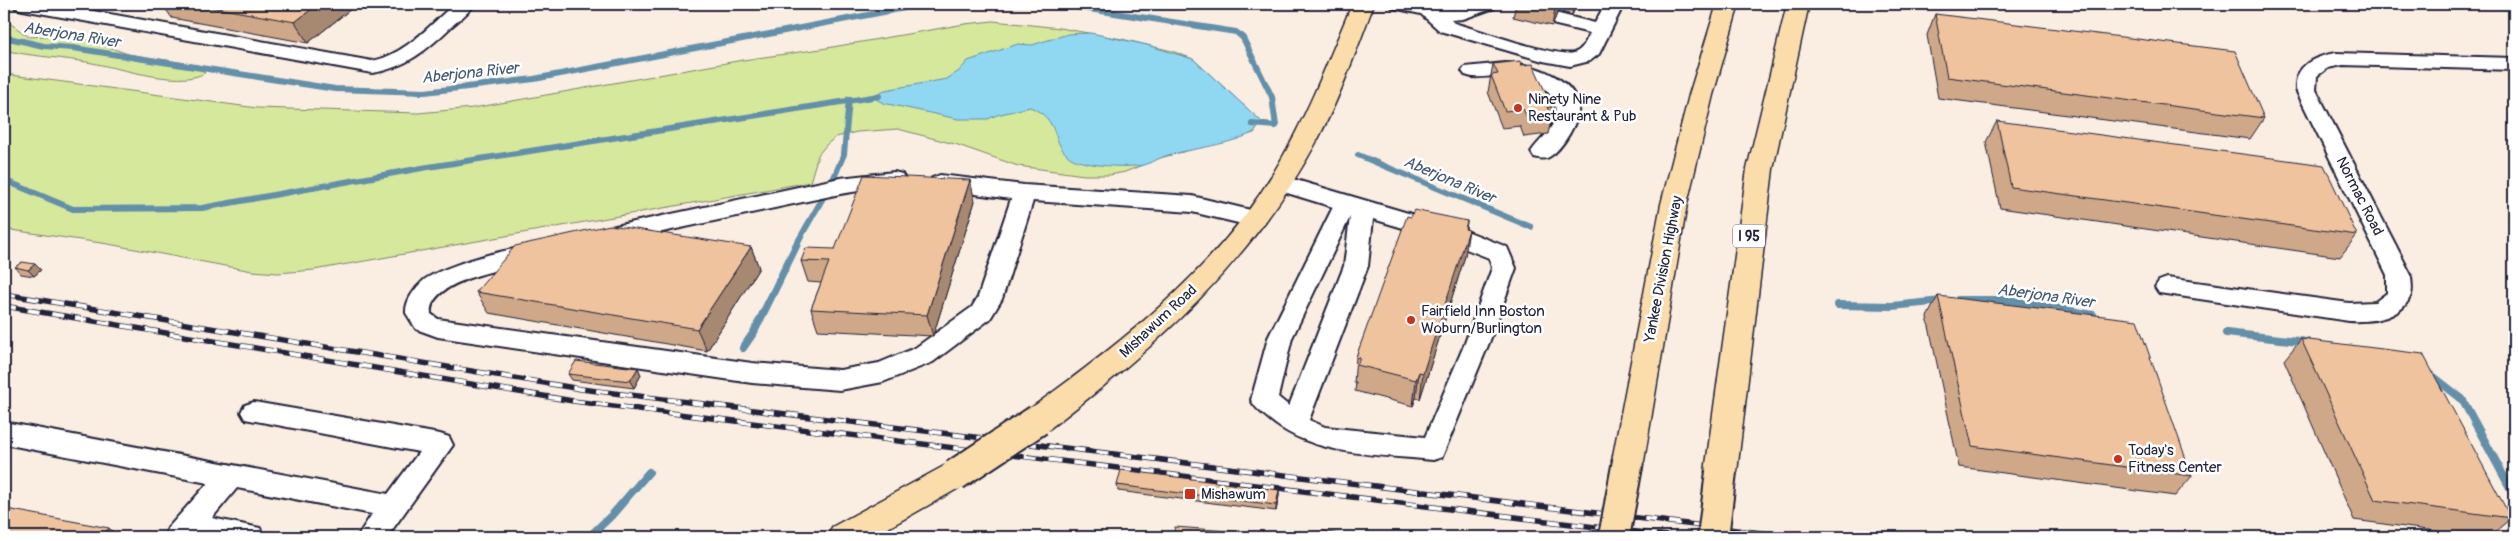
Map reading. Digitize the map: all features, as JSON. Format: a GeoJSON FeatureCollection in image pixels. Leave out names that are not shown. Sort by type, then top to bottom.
{"type":"FeatureCollection","features":[{"type":"Feature","properties":{"kind":"main road","name":"Mishawum Road"},"geometry":{"type":"LineString","coordinates":[[844,537],[955,475],[1038,420],[1086,384],[1162,319],[1224,256],[1255,218],[1279,184],[1306,137],[1363,4]]}},
{"type":"Feature","properties":{"kind":"main road","name":"Yankee Division Highway"},"geometry":{"type":"LineString","coordinates":[[1614,537],[1674,204],[1701,95],[1728,4]]}},
{"type":"Feature","properties":{"kind":"main road","name":"I 95"},"geometry":{"type":"LineString","coordinates":[[1713,537],[1751,226],[1760,169],[1798,4]]}},
{"type":"Feature","properties":{"kind":"street"},"geometry":{"type":"LineString","coordinates":[[23,4],[372,67],[387,65],[402,59],[465,4]]}},
{"type":"Feature","properties":{"kind":"street"},"geometry":{"type":"LineString","coordinates":[[1416,6],[1456,15],[1487,4]]}},
{"type":"Feature","properties":{"kind":"street"},"geometry":{"type":"LineString","coordinates":[[1416,6],[1447,27],[1560,59],[1575,59],[1587,55],[1594,48],[1614,4]]}},
{"type":"Feature","properties":{"kind":"street"},"geometry":{"type":"LineString","coordinates":[[1555,19],[1602,30]]}},
{"type":"Feature","properties":{"kind":"street","name":"Normac Road"},"geometry":{"type":"LineString","coordinates":[[2167,287],[2350,312],[2371,312],[2388,306],[2400,293],[2399,275],[2306,90],[2304,83],[2308,72],[2321,63],[2343,59],[2514,64]]}},
{"type":"Feature","properties":{"kind":"street"},"geometry":{"type":"LineString","coordinates":[[1472,71],[1519,70],[1548,82],[1562,92],[1568,104],[1564,126],[1560,135],[1542,152]]}},
{"type":"Feature","properties":{"kind":"street"},"geometry":{"type":"LineString","coordinates":[[585,241],[840,186],[902,178],[1024,193],[1192,204],[1255,218]]}},
{"type":"Feature","properties":{"kind":"street"},"geometry":{"type":"LineString","coordinates":[[1279,184],[1355,205],[1451,234],[1499,253],[1504,268],[1477,343],[1433,449],[1323,437],[1294,425],[1264,400],[1280,338],[1355,205]]}},
{"type":"Feature","properties":{"kind":"street"},"geometry":{"type":"LineString","coordinates":[[556,248],[444,278],[424,295],[418,308],[421,319],[425,323],[438,328],[752,373],[840,380],[869,376],[910,362],[937,347],[981,313],[990,298],[1024,193]]}},
{"type":"Feature","properties":{"kind":"street"},"geometry":{"type":"LineString","coordinates":[[1294,425],[1356,266],[1355,205]]}},
{"type":"Feature","properties":{"kind":"street"},"geometry":{"type":"LineString","coordinates":[[254,412],[440,445],[371,537]]}},
{"type":"Feature","properties":{"kind":"street"},"geometry":{"type":"LineString","coordinates":[[5,434],[394,507]]}},
{"type":"Feature","properties":{"kind":"street"},"geometry":{"type":"LineString","coordinates":[[183,531],[231,476]]}},
{"type":"Feature","properties":{"kind":"street"},"geometry":{"type":"LineString","coordinates":[[183,531],[250,537]]}},
{"type":"Feature","properties":{"kind":"green space"},"geometry":{"type":"Polygon","coordinates":[[[4,19],[29,37],[66,35],[80,37],[128,54],[198,65],[205,73],[193,77],[162,77],[94,63],[4,50],[4,19]]]}},
{"type":"Feature","properties":{"kind":"green space"},"geometry":{"type":"Polygon","coordinates":[[[993,21],[1060,28],[1122,39],[1172,51],[1193,59],[1262,122],[1254,133],[1160,158],[1125,172],[1110,175],[1084,175],[1018,166],[958,145],[898,129],[857,132],[836,137],[827,144],[818,155],[810,182],[314,270],[278,273],[252,271],[108,244],[4,229],[4,74],[257,108],[418,113],[473,108],[743,60],[993,21]]]}},
{"type":"Feature","properties":{"kind":"water"},"geometry":{"type":"Polygon","coordinates":[[[1091,33],[1147,45],[1193,59],[1262,122],[1253,132],[1234,140],[1168,155],[1143,165],[1106,166],[1077,161],[1071,158],[1060,146],[1047,118],[1030,107],[988,119],[958,119],[883,103],[871,96],[885,90],[947,79],[959,71],[968,61],[1018,44],[1032,45],[1068,34],[1091,33]]]}},
{"type":"Feature","properties":{"kind":"building"},"geometry":{"type":"Polygon","coordinates":[[[195,4],[318,4],[295,22],[195,4]]]}},
{"type":"Feature","properties":{"kind":"building"},"geometry":{"type":"Polygon","coordinates":[[[1532,4],[1557,4],[1555,9],[1532,4]]]}},
{"type":"Feature","properties":{"kind":"building"},"geometry":{"type":"Polygon","coordinates":[[[1935,14],[2235,51],[2264,118],[1947,77],[1935,14]]]}},
{"type":"Feature","properties":{"kind":"building"},"geometry":{"type":"Polygon","coordinates":[[[1520,61],[1521,65],[1533,64],[1552,107],[1547,107],[1552,117],[1528,119],[1523,109],[1505,111],[1491,75],[1498,74],[1493,64],[1520,61]]]}},
{"type":"Feature","properties":{"kind":"building"},"geometry":{"type":"Polygon","coordinates":[[[1997,121],[2324,165],[2357,235],[2011,187],[1997,121]]]}},
{"type":"Feature","properties":{"kind":"building"},"geometry":{"type":"Polygon","coordinates":[[[864,175],[970,180],[927,315],[811,309],[829,262],[801,261],[806,248],[835,249],[864,175]]]}},
{"type":"Feature","properties":{"kind":"building","name":"Fairfield Inn Boston Woburn/Burlington"},"geometry":{"type":"Polygon","coordinates":[[[1414,210],[1467,221],[1465,229],[1469,230],[1423,373],[1419,372],[1416,380],[1357,365],[1360,358],[1356,357],[1407,216],[1411,217],[1414,210]]]}},
{"type":"Feature","properties":{"kind":"building"},"geometry":{"type":"Polygon","coordinates":[[[610,225],[751,247],[697,329],[476,292],[515,246],[610,225]]]}},
{"type":"Feature","properties":{"kind":"building"},"geometry":{"type":"Polygon","coordinates":[[[22,262],[35,264],[28,270],[15,267],[22,262]]]}},
{"type":"Feature","properties":{"kind":"building"},"geometry":{"type":"Polygon","coordinates":[[[1938,296],[2137,320],[2192,476],[1972,446],[1938,296]]]}},
{"type":"Feature","properties":{"kind":"building"},"geometry":{"type":"Polygon","coordinates":[[[2301,339],[2423,354],[2511,518],[2375,500],[2301,339]]]}},
{"type":"Feature","properties":{"kind":"building"},"geometry":{"type":"Polygon","coordinates":[[[576,361],[638,368],[630,381],[568,374],[576,361]]]}},
{"type":"Feature","properties":{"kind":"building"},"geometry":{"type":"Polygon","coordinates":[[[1121,470],[1279,490],[1276,505],[1117,485],[1121,470]]]}},
{"type":"Feature","properties":{"kind":"building"},"geometry":{"type":"Polygon","coordinates":[[[7,509],[109,528],[101,537],[4,537],[4,512],[7,509]]]}},
{"type":"Feature","properties":{"kind":"building"},"geometry":{"type":"Polygon","coordinates":[[[1175,527],[1308,537],[1173,537],[1175,527]]]}},
{"type":"Feature","properties":{"kind":"building"},"geometry":{"type":"Polygon","coordinates":[[[1323,531],[1338,534],[1342,537],[1308,537],[1323,531]]]}},
{"type":"Feature","properties":{"kind":"waterway","name":"Aberjona River"},"geometry":{"type":"LineString","coordinates":[[4,37],[44,46],[73,48],[335,89],[425,92],[534,79],[915,6],[936,4]]}},
{"type":"Feature","properties":{"kind":"waterway","name":"Aberjona River"},"geometry":{"type":"LineString","coordinates":[[1057,4],[1236,32],[1243,38],[1272,97],[1276,126],[1252,124]]}},
{"type":"Feature","properties":{"kind":"waterway"},"geometry":{"type":"LineString","coordinates":[[849,101],[879,96]]}},
{"type":"Feature","properties":{"kind":"waterway"},"geometry":{"type":"LineString","coordinates":[[4,180],[73,209],[202,208],[422,168],[849,101]]}},
{"type":"Feature","properties":{"kind":"waterway"},"geometry":{"type":"LineString","coordinates":[[796,245],[832,182],[844,154],[849,101]]}},
{"type":"Feature","properties":{"kind":"waterway","name":"Aberjona River"},"geometry":{"type":"LineString","coordinates":[[1358,155],[1531,227]]}},
{"type":"Feature","properties":{"kind":"waterway"},"geometry":{"type":"LineString","coordinates":[[743,348],[754,332],[797,244]]}},
{"type":"Feature","properties":{"kind":"waterway","name":"Aberjona River"},"geometry":{"type":"LineString","coordinates":[[1958,300],[2008,300],[2093,315]]}},
{"type":"Feature","properties":{"kind":"waterway","name":"Aberjona River"},"geometry":{"type":"LineString","coordinates":[[1838,305],[1892,306],[1942,301]]}},
{"type":"Feature","properties":{"kind":"waterway","name":"Aberjona River"},"geometry":{"type":"LineString","coordinates":[[2226,333],[2307,342]]}},
{"type":"Feature","properties":{"kind":"waterway","name":"Aberjona River"},"geometry":{"type":"LineString","coordinates":[[2430,374],[2462,399],[2514,495]]}},
{"type":"Feature","properties":{"kind":"waterway"},"geometry":{"type":"LineString","coordinates":[[589,537],[612,515],[649,472]]}},
{"type":"Feature","properties":{"kind":"railway"},"geometry":{"type":"LineString","coordinates":[[4,294],[581,389],[1793,537]]}},
{"type":"Feature","properties":{"kind":"railway"},"geometry":{"type":"LineString","coordinates":[[4,306],[573,401],[1677,537]]}},
{"type":"Feature","properties":{"kind":"place","name":"Ninety Nine Restaurant & Pub"},"geometry":{"type":"Point","coordinates":[1518,108]}},
{"type":"Feature","properties":{"kind":"place","name":"Fairfield Inn Boston Woburn/Burlington"},"geometry":{"type":"Point","coordinates":[1411,320]}},
{"type":"Feature","properties":{"kind":"place","name":"Today's Fitness Center"},"geometry":{"type":"Point","coordinates":[2118,459]}},
{"type":"Feature","properties":{"kind":"place","name":"Mishawum"},"geometry":{"type":"Point","coordinates":[1190,494]}}]}
